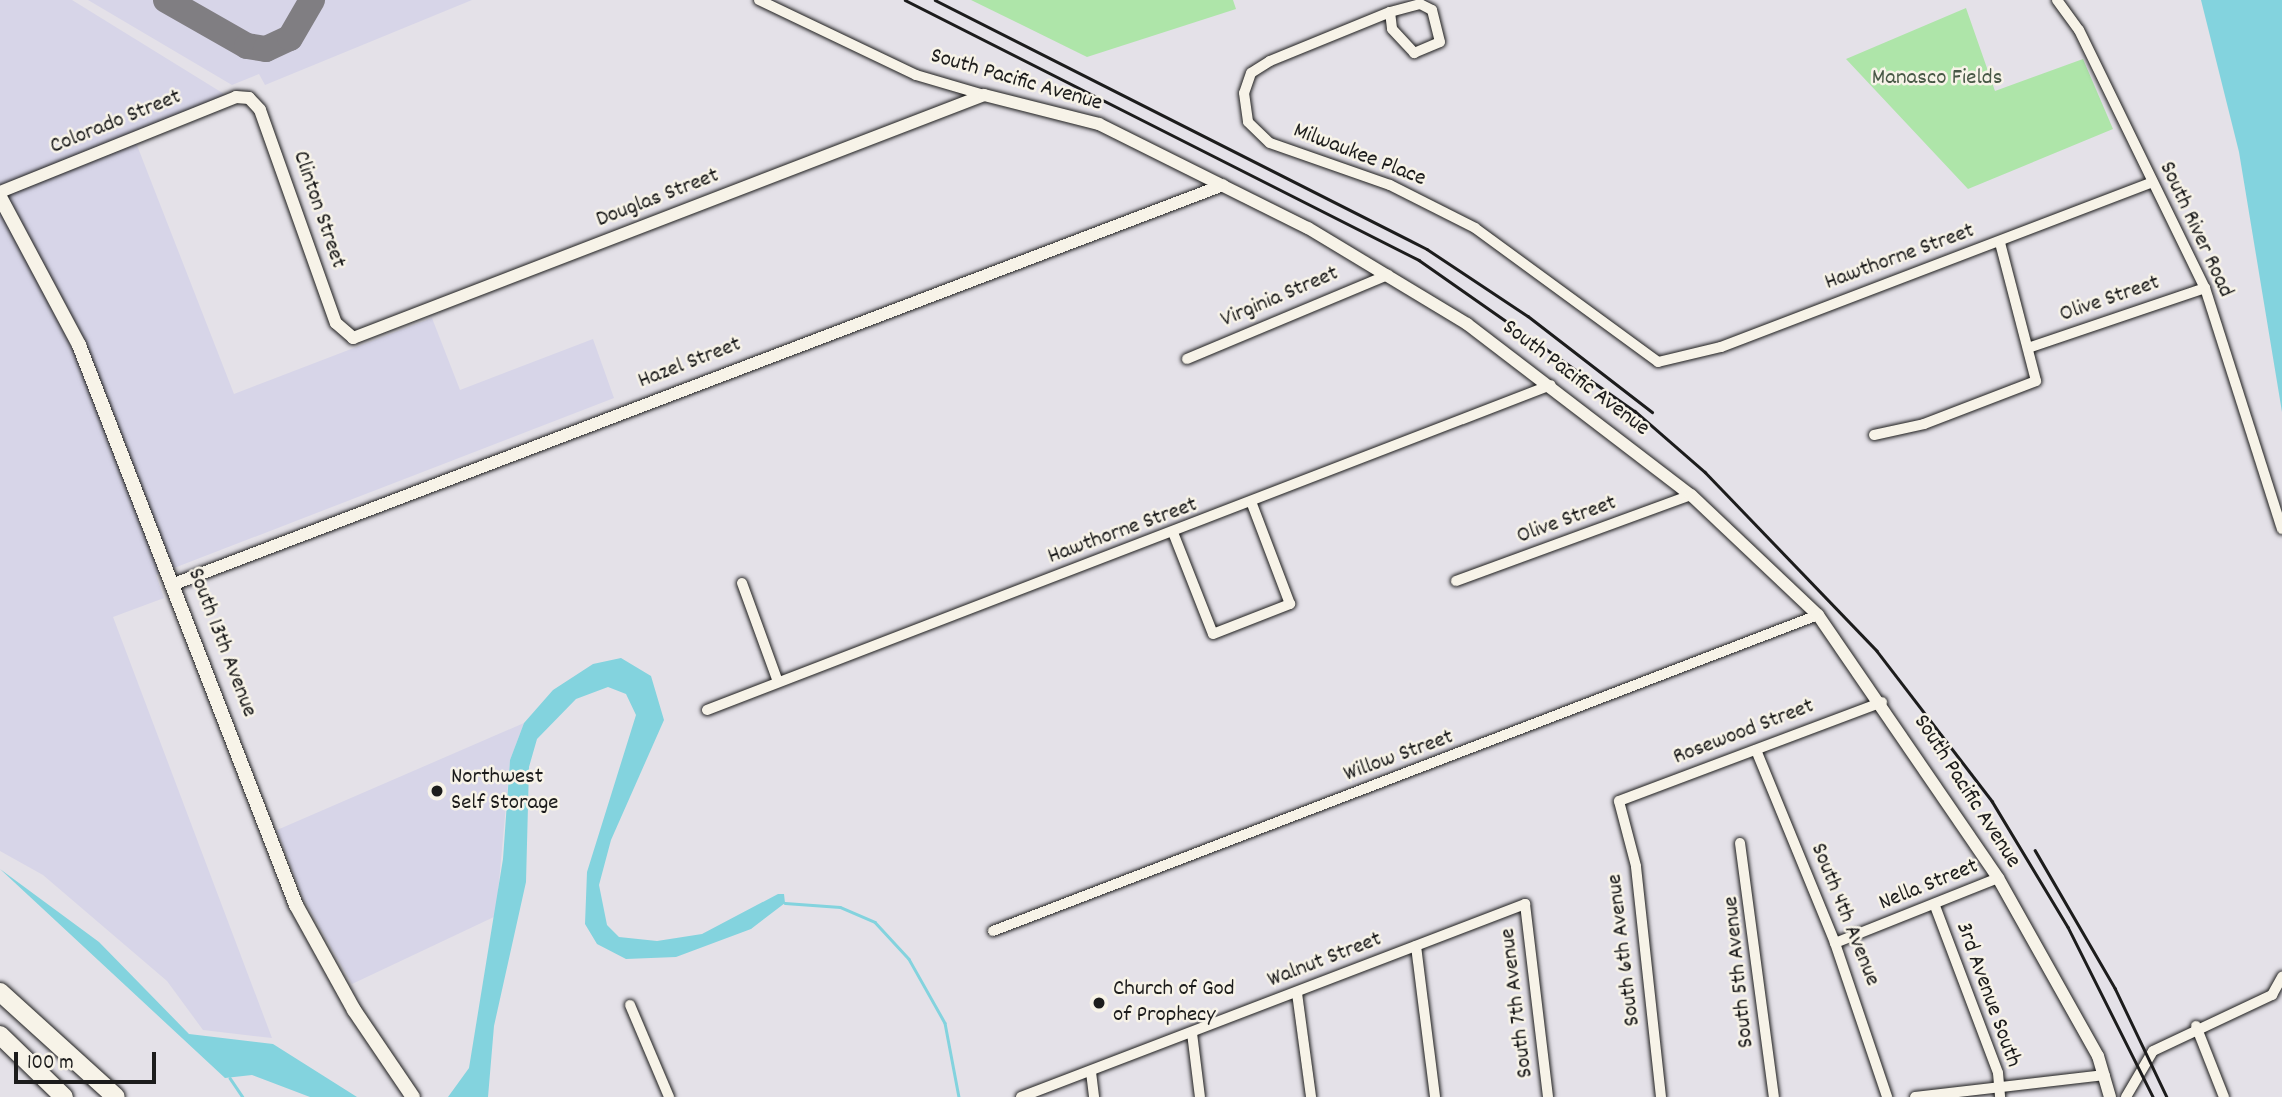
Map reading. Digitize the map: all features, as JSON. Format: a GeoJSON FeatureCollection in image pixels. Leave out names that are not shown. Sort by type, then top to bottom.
{"type":"FeatureCollection","features":[{"type":"Feature","properties":{"kind":"highway"},"geometry":{"type":"LineString","coordinates":[[0,992],[116,1097]]}},
{"type":"Feature","properties":{"kind":"highway"},"geometry":{"type":"LineString","coordinates":[[0,1035],[64,1097]]}},
{"type":"Feature","properties":{"kind":"main road","name":"South 13th Avenue"},"geometry":{"type":"LineString","coordinates":[[0,195],[79,345],[174,584],[296,905],[354,1010],[413,1097]]}},
{"type":"Feature","properties":{"kind":"street","name":"South Pacific Avenue"},"geometry":{"type":"LineString","coordinates":[[759,0],[916,75],[1099,124],[1223,185],[1388,275],[1550,385],[1691,495],[1818,615],[1882,702],[1998,878],[2105,1075],[2110,1097]]}},
{"type":"Feature","properties":{"kind":"street","name":"South River Road"},"geometry":{"type":"LineString","coordinates":[[2056,0],[2079,30],[2205,288],[2282,529]]}},
{"type":"Feature","properties":{"kind":"street","name":"Milwaukee Place"},"geometry":{"type":"LineString","coordinates":[[1390,12],[1392,29],[1414,53],[1440,42],[1433,10],[1420,4],[1390,12],[1251,73],[1244,93],[1248,122],[1270,143],[1390,185],[1475,228],[1658,362]]}},
{"type":"Feature","properties":{"kind":"street","name":"Douglas Street"},"geometry":{"type":"LineString","coordinates":[[346,336],[360,337],[984,95]]}},
{"type":"Feature","properties":{"kind":"street","name":"Colorado Street"},"geometry":{"type":"LineString","coordinates":[[0,195],[236,97],[249,98]]}},
{"type":"Feature","properties":{"kind":"street","name":"Clinton Street"},"geometry":{"type":"LineString","coordinates":[[249,98],[260,110],[335,323],[346,336]]}},
{"type":"Feature","properties":{"kind":"street","name":"Hawthorne Street"},"geometry":{"type":"LineString","coordinates":[[1658,362],[1721,347],[2000,243],[2152,182]]}},
{"type":"Feature","properties":{"kind":"street","name":"Hazel Street"},"geometry":{"type":"LineString","coordinates":[[174,584],[1223,185]]}},
{"type":"Feature","properties":{"kind":"street"},"geometry":{"type":"LineString","coordinates":[[1874,435],[2027,388],[2038,375],[2028,348],[2000,243]]}},
{"type":"Feature","properties":{"kind":"street","name":"Virginia Street"},"geometry":{"type":"LineString","coordinates":[[1187,359],[1388,275]]}},
{"type":"Feature","properties":{"kind":"street","name":"Olive Street"},"geometry":{"type":"LineString","coordinates":[[2028,348],[2205,288]]}},
{"type":"Feature","properties":{"kind":"street","name":"Hawthorne Street"},"geometry":{"type":"LineString","coordinates":[[707,710],[776,679],[1252,505],[1550,385]]}},
{"type":"Feature","properties":{"kind":"street","name":"Olive Street"},"geometry":{"type":"LineString","coordinates":[[1456,581],[1691,495]]}},
{"type":"Feature","properties":{"kind":"street"},"geometry":{"type":"LineString","coordinates":[[1174,535],[1213,634],[1226,629],[1290,604],[1252,505]]}},
{"type":"Feature","properties":{"kind":"street"},"geometry":{"type":"LineString","coordinates":[[743,583],[776,679]]}},
{"type":"Feature","properties":{"kind":"street","name":"Willow Street"},"geometry":{"type":"LineString","coordinates":[[993,931],[1818,615]]}},
{"type":"Feature","properties":{"kind":"street","name":"Rosewood Street"},"geometry":{"type":"LineString","coordinates":[[1619,801],[1882,702]]}},
{"type":"Feature","properties":{"kind":"street","name":"South 4th Avenue"},"geometry":{"type":"LineString","coordinates":[[1756,750],[1835,943],[1887,1097]]}},
{"type":"Feature","properties":{"kind":"street","name":"South 6th Avenue"},"geometry":{"type":"LineString","coordinates":[[1619,801],[1636,866],[1661,1097]]}},
{"type":"Feature","properties":{"kind":"street","name":"South 5th Avenue"},"geometry":{"type":"LineString","coordinates":[[1741,843],[1774,1097]]}},
{"type":"Feature","properties":{"kind":"street","name":"Nella Street"},"geometry":{"type":"LineString","coordinates":[[1835,943],[1935,906],[1998,878]]}},
{"type":"Feature","properties":{"kind":"street","name":"Walnut Street"},"geometry":{"type":"LineString","coordinates":[[1021,1097],[1525,904]]}},
{"type":"Feature","properties":{"kind":"street","name":"South 7th Avenue"},"geometry":{"type":"LineString","coordinates":[[1525,904],[1548,1097]]}},
{"type":"Feature","properties":{"kind":"street","name":"3rd Avenue South"},"geometry":{"type":"LineString","coordinates":[[1935,906],[1999,1092]]}},
{"type":"Feature","properties":{"kind":"street"},"geometry":{"type":"LineString","coordinates":[[1416,946],[1435,1097]]}},
{"type":"Feature","properties":{"kind":"street"},"geometry":{"type":"LineString","coordinates":[[2126,1097],[2148,1055],[2196,1026],[2272,995],[2282,977]]}},
{"type":"Feature","properties":{"kind":"street"},"geometry":{"type":"LineString","coordinates":[[1297,993],[1311,1097]]}},
{"type":"Feature","properties":{"kind":"street"},"geometry":{"type":"LineString","coordinates":[[630,1004],[668,1097]]}},
{"type":"Feature","properties":{"kind":"street"},"geometry":{"type":"LineString","coordinates":[[2196,1026],[2224,1097]]}},
{"type":"Feature","properties":{"kind":"street"},"geometry":{"type":"LineString","coordinates":[[1192,1033],[1200,1097]]}},
{"type":"Feature","properties":{"kind":"street"},"geometry":{"type":"LineString","coordinates":[[1091,1072],[1094,1097]]}},
{"type":"Feature","properties":{"kind":"street"},"geometry":{"type":"LineString","coordinates":[[1915,1097],[1999,1092],[2105,1075]]}},
{"type":"Feature","properties":{"kind":"shaded area"},"geometry":{"type":"Polygon","coordinates":[[[0,0],[72,0],[229,97],[133,135],[234,394],[432,318],[460,390],[593,339],[614,398],[156,575],[164,598],[113,617],[272,1038],[203,1030],[167,981],[43,875],[0,851],[0,0]]]}},
{"type":"Feature","properties":{"kind":"shaded area"},"geometry":{"type":"Polygon","coordinates":[[[88,0],[472,0],[265,85],[259,74],[232,85],[88,0]]]}},
{"type":"Feature","properties":{"kind":"shaded area"},"geometry":{"type":"Polygon","coordinates":[[[524,723],[510,760],[496,916],[352,984],[303,898],[277,830],[524,723]]]}},
{"type":"Feature","properties":{"kind":"green space"},"geometry":{"type":"Polygon","coordinates":[[[971,0],[1233,0],[1236,9],[1087,57],[971,0]]]}},
{"type":"Feature","properties":{"kind":"green space","name":"Manasco Fields"},"geometry":{"type":"Polygon","coordinates":[[[1966,8],[1995,91],[2083,59],[2113,129],[1968,189],[1846,59],[1966,8]]]}},
{"type":"Feature","properties":{"kind":"water"},"geometry":{"type":"Polygon","coordinates":[[[2201,0],[2282,0],[2282,412],[2239,152],[2201,0]]]}},
{"type":"Feature","properties":{"kind":"water"},"geometry":{"type":"Polygon","coordinates":[[[621,658],[651,676],[664,720],[611,840],[599,885],[607,925],[619,937],[657,941],[702,934],[778,894],[784,894],[785,903],[751,929],[676,957],[626,959],[597,944],[585,924],[587,872],[636,715],[626,694],[608,687],[576,699],[537,739],[529,767],[526,882],[494,1026],[488,1097],[448,1097],[469,1068],[503,859],[510,760],[524,723],[553,690],[593,664],[621,658]]]}},
{"type":"Feature","properties":{"kind":"water"},"geometry":{"type":"Polygon","coordinates":[[[0,869],[99,942],[189,1034],[273,1044],[357,1097],[310,1097],[252,1075],[225,1078],[0,869]]]}},
{"type":"Feature","properties":{"kind":"waterway"},"geometry":{"type":"LineString","coordinates":[[785,903],[840,907],[875,922],[909,959],[945,1023],[959,1097]]}},
{"type":"Feature","properties":{"kind":"waterway"},"geometry":{"type":"LineString","coordinates":[[230,1078],[243,1097]]}},
{"type":"Feature","properties":{"kind":"taxiway"},"geometry":{"type":"LineString","coordinates":[[166,0],[247,46],[266,49],[290,38],[312,0]]}},
{"type":"Feature","properties":{"kind":"railway"},"geometry":{"type":"LineString","coordinates":[[905,0],[1419,260],[1635,411],[1705,472],[1877,651],[1992,801],[2068,927],[2153,1097]]}},
{"type":"Feature","properties":{"kind":"railway"},"geometry":{"type":"LineString","coordinates":[[935,0],[1427,249],[1528,316],[1652,412]]}},
{"type":"Feature","properties":{"kind":"railway"},"geometry":{"type":"LineString","coordinates":[[2035,850],[2115,988],[2167,1097]]}},
{"type":"Feature","properties":{"kind":"place","name":"Northwest Self Storage"},"geometry":{"type":"Point","coordinates":[437,791]}},
{"type":"Feature","properties":{"kind":"place","name":"Church of God of Prophecy"},"geometry":{"type":"Point","coordinates":[1099,1003]}}]}
